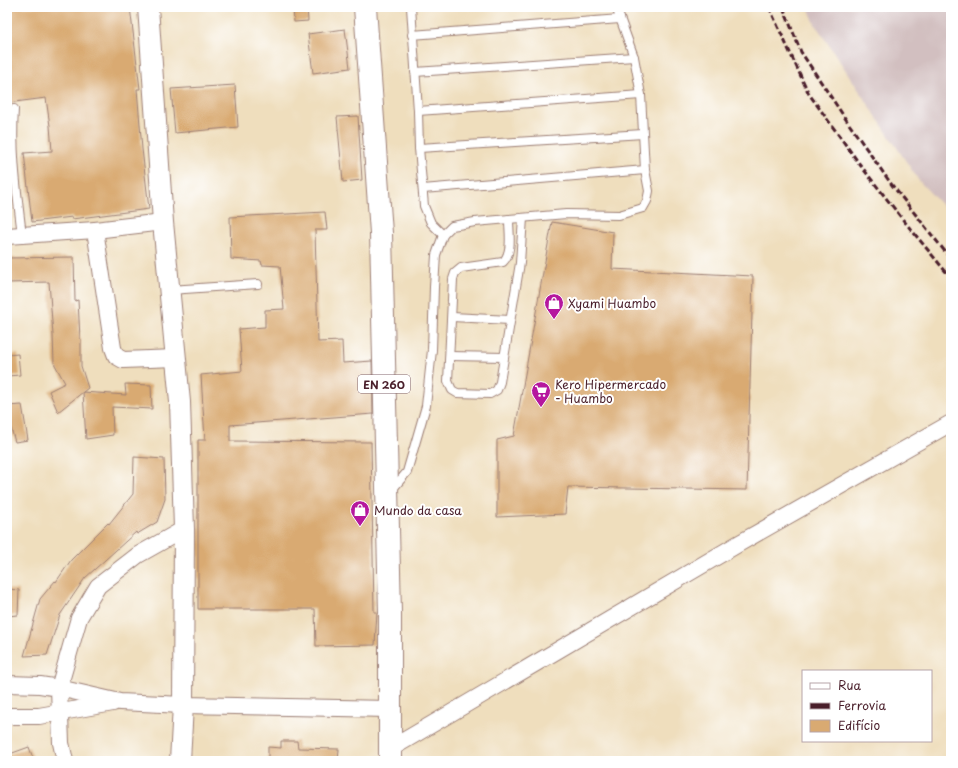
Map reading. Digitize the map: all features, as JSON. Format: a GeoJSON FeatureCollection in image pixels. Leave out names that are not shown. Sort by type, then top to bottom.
{"type":"FeatureCollection","features":[{"type":"Feature","properties":{"kind":"main road","name":"EN 260"},"geometry":{"type":"LineString","coordinates":[[365,7],[381,233],[386,496],[390,613],[390,755]]}},
{"type":"Feature","properties":{"kind":"street"},"geometry":{"type":"LineString","coordinates":[[148,7],[163,222],[180,402],[184,529],[183,705],[180,761]]}},
{"type":"Feature","properties":{"kind":"street"},"geometry":{"type":"LineString","coordinates":[[14,236],[95,230],[163,222]]}},
{"type":"Feature","properties":{"kind":"street"},"geometry":{"type":"LineString","coordinates":[[95,230],[113,348],[116,356],[123,360],[176,358]]}},
{"type":"Feature","properties":{"kind":"street"},"geometry":{"type":"LineString","coordinates":[[390,755],[738,544],[951,423]]}},
{"type":"Feature","properties":{"kind":"street"},"geometry":{"type":"LineString","coordinates":[[65,761],[60,742],[59,688],[79,618],[98,586],[138,554],[184,529]]}},
{"type":"Feature","properties":{"kind":"street"},"geometry":{"type":"LineString","coordinates":[[7,684],[40,685],[59,688],[120,702],[183,705],[390,709]]}},
{"type":"Feature","properties":{"kind":"street"},"geometry":{"type":"LineString","coordinates":[[7,716],[39,716],[120,702]]}},
{"type":"Feature","properties":{"kind":"lane"},"geometry":{"type":"LineString","coordinates":[[411,7],[419,148],[424,206],[431,223],[443,235]]}},
{"type":"Feature","properties":{"kind":"lane"},"geometry":{"type":"LineString","coordinates":[[386,496],[407,472],[426,406],[432,350],[436,255],[443,235],[452,226],[474,222],[566,214],[619,215],[642,208],[647,201],[649,191],[645,170],[640,95],[634,57],[616,7]]}},
{"type":"Feature","properties":{"kind":"lane"},"geometry":{"type":"LineString","coordinates":[[412,36],[620,19]]}},
{"type":"Feature","properties":{"kind":"lane"},"geometry":{"type":"LineString","coordinates":[[415,72],[634,57]]}},
{"type":"Feature","properties":{"kind":"lane"},"geometry":{"type":"LineString","coordinates":[[418,111],[640,95]]}},
{"type":"Feature","properties":{"kind":"lane"},"geometry":{"type":"LineString","coordinates":[[14,109],[12,130],[15,177],[14,236]]}},
{"type":"Feature","properties":{"kind":"lane"},"geometry":{"type":"LineString","coordinates":[[419,148],[643,134]]}},
{"type":"Feature","properties":{"kind":"lane"},"geometry":{"type":"LineString","coordinates":[[423,189],[645,170]]}},
{"type":"Feature","properties":{"kind":"lane"},"geometry":{"type":"LineString","coordinates":[[509,219],[510,250],[507,258],[503,262],[461,268],[455,273],[453,279],[448,381],[452,390],[457,393],[490,394],[497,390],[500,382],[520,263],[523,218]]}},
{"type":"Feature","properties":{"kind":"lane"},"geometry":{"type":"LineString","coordinates":[[170,290],[258,284]]}},
{"type":"Feature","properties":{"kind":"lane"},"geometry":{"type":"LineString","coordinates":[[452,317],[510,320]]}},
{"type":"Feature","properties":{"kind":"lane"},"geometry":{"type":"LineString","coordinates":[[450,356],[504,357]]}},
{"type":"Feature","properties":{"kind":"shaded area"},"geometry":{"type":"Polygon","coordinates":[[[808,7],[951,7],[951,215],[919,181],[815,24],[808,7]]]}},
{"type":"Feature","properties":{"kind":"building"},"geometry":{"type":"Polygon","coordinates":[[[7,7],[130,7],[140,89],[137,89],[149,209],[72,219],[72,217],[32,222],[24,153],[52,151],[50,126],[46,98],[7,103],[7,7]]]}},
{"type":"Feature","properties":{"kind":"building"},"geometry":{"type":"Polygon","coordinates":[[[293,7],[307,7],[308,21],[294,22],[293,7]]]}},
{"type":"Feature","properties":{"kind":"building"},"geometry":{"type":"Polygon","coordinates":[[[345,29],[350,68],[313,73],[308,34],[345,29]]]}},
{"type":"Feature","properties":{"kind":"building"},"geometry":{"type":"Polygon","coordinates":[[[235,85],[238,127],[175,133],[171,89],[235,85]]]}},
{"type":"Feature","properties":{"kind":"building"},"geometry":{"type":"Polygon","coordinates":[[[358,116],[362,180],[343,182],[337,117],[358,116]]]}},
{"type":"Feature","properties":{"kind":"building"},"geometry":{"type":"Polygon","coordinates":[[[325,212],[327,230],[315,230],[318,342],[342,341],[343,363],[372,361],[373,414],[230,425],[230,441],[371,442],[374,612],[377,612],[375,645],[316,646],[315,609],[198,609],[198,440],[205,440],[201,375],[242,371],[239,329],[265,327],[265,310],[284,309],[280,266],[262,265],[261,261],[231,259],[230,217],[325,212]]]}},
{"type":"Feature","properties":{"kind":"building"},"geometry":{"type":"Polygon","coordinates":[[[552,222],[613,232],[612,269],[753,276],[747,490],[568,487],[565,514],[497,517],[497,440],[514,436],[552,222]]]}},
{"type":"Feature","properties":{"kind":"building"},"geometry":{"type":"Polygon","coordinates":[[[74,257],[75,301],[78,300],[81,339],[81,366],[88,388],[58,412],[49,391],[65,383],[54,363],[49,282],[7,283],[7,258],[74,257]]]}},
{"type":"Feature","properties":{"kind":"building"},"geometry":{"type":"Polygon","coordinates":[[[18,354],[20,375],[7,376],[7,355],[18,354]]]}},
{"type":"Feature","properties":{"kind":"building"},"geometry":{"type":"Polygon","coordinates":[[[125,384],[151,385],[152,409],[112,407],[113,435],[86,439],[83,392],[126,395],[125,384]]]}},
{"type":"Feature","properties":{"kind":"building"},"geometry":{"type":"Polygon","coordinates":[[[22,405],[28,440],[15,442],[7,414],[7,406],[22,405]]]}},
{"type":"Feature","properties":{"kind":"building"},"geometry":{"type":"Polygon","coordinates":[[[134,457],[164,459],[165,499],[157,522],[137,534],[136,532],[85,578],[60,615],[47,655],[24,656],[40,599],[55,581],[56,582],[71,560],[108,523],[109,524],[133,494],[134,457]]]}},
{"type":"Feature","properties":{"kind":"building"},"geometry":{"type":"Polygon","coordinates":[[[7,589],[19,590],[18,615],[7,616],[7,589]]]}},
{"type":"Feature","properties":{"kind":"building"},"geometry":{"type":"Polygon","coordinates":[[[281,741],[297,741],[298,748],[339,749],[338,761],[268,761],[268,747],[281,748],[281,741]]]}},
{"type":"Feature","properties":{"kind":"building"},"geometry":{"type":"Polygon","coordinates":[[[29,747],[34,761],[7,761],[7,755],[29,747]]]}},
{"type":"Feature","properties":{"kind":"railway"},"geometry":{"type":"LineString","coordinates":[[769,7],[809,94],[861,166],[951,278]]}},
{"type":"Feature","properties":{"kind":"railway"},"geometry":{"type":"LineString","coordinates":[[783,7],[801,52],[892,185],[951,259]]}},
{"type":"Feature","properties":{"kind":"place","name":"Xyami Huambo"},"geometry":{"type":"Point","coordinates":[554,320]}},
{"type":"Feature","properties":{"kind":"place","name":"Kero Hipermercado - Huambo"},"geometry":{"type":"Point","coordinates":[541,408]}},
{"type":"Feature","properties":{"kind":"place","name":"Mundo da casa"},"geometry":{"type":"Point","coordinates":[360,527]}}]}
